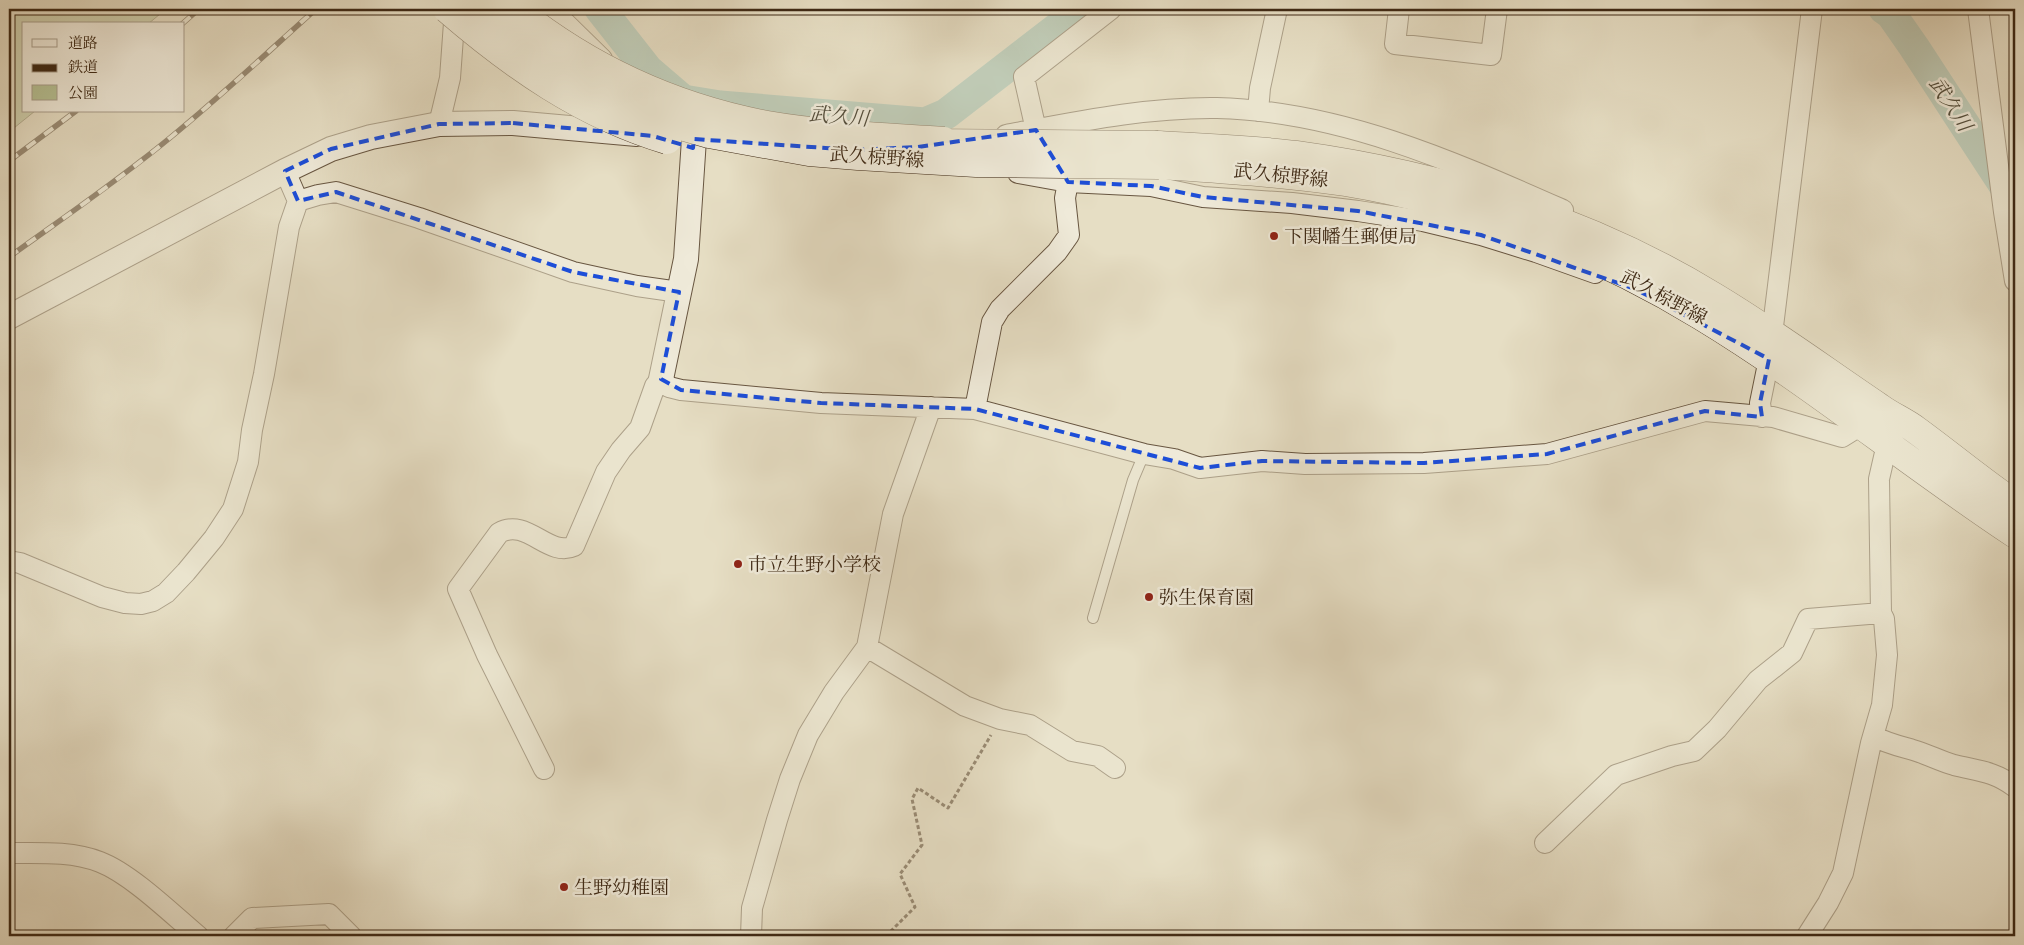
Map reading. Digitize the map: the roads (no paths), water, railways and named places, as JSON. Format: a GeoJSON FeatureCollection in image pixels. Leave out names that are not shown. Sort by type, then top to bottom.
{"type":"FeatureCollection","features":[{"type":"Feature","properties":{"kind":"main road"},"geometry":{"type":"LineString","coordinates":[[448,9],[494,49],[566,98],[592,112],[636,130],[689,147],[759,159],[869,165],[976,153]]}},
{"type":"Feature","properties":{"kind":"main road"},"geometry":{"type":"LineString","coordinates":[[515,9],[590,62],[621,78],[690,106],[760,123],[976,153]]}},
{"type":"Feature","properties":{"kind":"main road","name":"武久椋野線"},"geometry":{"type":"LineString","coordinates":[[485,11],[595,78],[660,108],[712,122],[808,141],[976,153],[1293,155],[1402,174],[1495,200],[1556,221],[1660,267],[1711,294],[1772,333],[1881,418],[1887,444],[2015,534]]}},
{"type":"Feature","properties":{"kind":"main road","name":"武久椋野線"},"geometry":{"type":"LineString","coordinates":[[1159,155],[1238,170],[1347,183],[1432,202],[1498,221],[1550,241],[1651,288],[1700,315],[1769,359],[1881,418],[1914,429],[2015,504]]}},
{"type":"Feature","properties":{"kind":"street"},"geometry":{"type":"LineString","coordinates":[[439,124],[450,78],[455,9]]}},
{"type":"Feature","properties":{"kind":"street"},"geometry":{"type":"LineString","coordinates":[[550,9],[637,93],[694,139]]}},
{"type":"Feature","properties":{"kind":"street"},"geometry":{"type":"LineString","coordinates":[[544,769],[487,655],[458,589],[499,533],[504,530],[513,528],[527,532],[557,548],[566,550],[574,546],[606,472],[621,450],[640,428],[655,386],[661,379],[689,241],[694,139],[568,9]]}},
{"type":"Feature","properties":{"kind":"street"},"geometry":{"type":"LineString","coordinates":[[975,409],[992,322],[1000,309],[1056,252],[1069,235],[1065,198],[1068,182],[1036,130],[1024,77],[1111,9]]}},
{"type":"Feature","properties":{"kind":"street"},"geometry":{"type":"LineString","coordinates":[[1258,111],[1260,88],[1277,9]]}},
{"type":"Feature","properties":{"kind":"street"},"geometry":{"type":"LineString","coordinates":[[1399,9],[1395,44],[1491,55],[1497,9]]}},
{"type":"Feature","properties":{"kind":"street"},"geometry":{"type":"LineString","coordinates":[[1762,417],[1760,403],[1769,359],[1812,9]]}},
{"type":"Feature","properties":{"kind":"street"},"geometry":{"type":"LineString","coordinates":[[1978,9],[2004,212],[2015,281]]}},
{"type":"Feature","properties":{"kind":"street"},"geometry":{"type":"LineString","coordinates":[[855,150],[918,147],[984,139],[1093,119],[1176,109],[1216,108],[1299,116],[1365,131],[1449,161],[1505,184],[1663,258],[1738,303],[1772,333]]}},
{"type":"Feature","properties":{"kind":"street"},"geometry":{"type":"LineString","coordinates":[[9,317],[285,171],[339,146],[371,137],[439,124],[512,123],[920,156],[1068,182],[1152,186],[1203,197],[1292,203],[1423,221],[1481,235],[1580,267],[1635,290],[1713,328],[1769,359]]}},
{"type":"Feature","properties":{"kind":"street"},"geometry":{"type":"LineString","coordinates":[[9,561],[20,563],[102,597],[125,603],[141,604],[153,601],[166,592],[186,572],[214,538],[233,509],[248,462],[252,430],[264,374],[289,227],[298,201],[285,171]]}},
{"type":"Feature","properties":{"kind":"street"},"geometry":{"type":"LineString","coordinates":[[298,201],[336,192],[419,218],[573,272],[637,286],[679,292]]}},
{"type":"Feature","properties":{"kind":"street"},"geometry":{"type":"LineString","coordinates":[[661,379],[669,387],[680,390],[821,403],[975,409],[1200,468],[1262,461],[1305,464],[1424,463],[1547,454],[1705,411],[1773,417],[1842,437],[1881,418]]}},
{"type":"Feature","properties":{"kind":"street"},"geometry":{"type":"LineString","coordinates":[[750,936],[752,908],[782,803],[808,735],[834,692],[867,647],[893,514],[931,406]]}},
{"type":"Feature","properties":{"kind":"street"},"geometry":{"type":"LineString","coordinates":[[1807,936],[1828,903],[1843,873],[1873,736],[1882,705],[1887,673],[1887,655],[1884,618],[1881,613],[1879,479],[1887,444]]}},
{"type":"Feature","properties":{"kind":"street"},"geometry":{"type":"LineString","coordinates":[[1545,843],[1616,775],[1694,751],[1717,730],[1758,680],[1792,653],[1808,619],[1881,613]]}},
{"type":"Feature","properties":{"kind":"street"},"geometry":{"type":"LineString","coordinates":[[867,647],[893,661],[948,697],[978,712],[1030,725],[1072,751],[1098,756],[1115,768]]}},
{"type":"Feature","properties":{"kind":"street"},"geometry":{"type":"LineString","coordinates":[[1873,736],[1943,762],[1990,773],[2003,778],[2015,787]]}},
{"type":"Feature","properties":{"kind":"street"},"geometry":{"type":"LineString","coordinates":[[9,853],[66,854],[100,862],[124,875],[198,936]]}},
{"type":"Feature","properties":{"kind":"street"},"geometry":{"type":"LineString","coordinates":[[234,936],[252,918],[329,914],[351,936]]}},
{"type":"Feature","properties":{"kind":"lane"},"geometry":{"type":"LineString","coordinates":[[1093,618],[1133,480],[1144,454]]}},
{"type":"Feature","properties":{"kind":"waterway","name":"武久川"},"geometry":{"type":"LineString","coordinates":[[600,9],[648,70],[683,100],[720,106],[925,123],[946,114],[1082,9]]}},
{"type":"Feature","properties":{"kind":"waterway","name":"武久川"},"geometry":{"type":"LineString","coordinates":[[1884,9],[1891,14],[1914,47],[2015,202]]}},
{"type":"Feature","properties":{"kind":"railway"},"geometry":{"type":"LineString","coordinates":[[184,22],[199,9]]}},
{"type":"Feature","properties":{"kind":"railway"},"geometry":{"type":"LineString","coordinates":[[9,257],[151,153],[208,106],[316,9]]}},
{"type":"Feature","properties":{"kind":"railway"},"geometry":{"type":"LineString","coordinates":[[9,161],[75,112]]}},
{"type":"Feature","properties":{"kind":"place","name":"下関幡生郵便局"},"geometry":{"type":"Point","coordinates":[1274,236]}},
{"type":"Feature","properties":{"kind":"place","name":"市立生野小学校"},"geometry":{"type":"Point","coordinates":[738,564]}},
{"type":"Feature","properties":{"kind":"place","name":"弥生保育園"},"geometry":{"type":"Point","coordinates":[1149,597]}},
{"type":"Feature","properties":{"kind":"place","name":"生野幼稚園"},"geometry":{"type":"Point","coordinates":[564,887]}}]}
